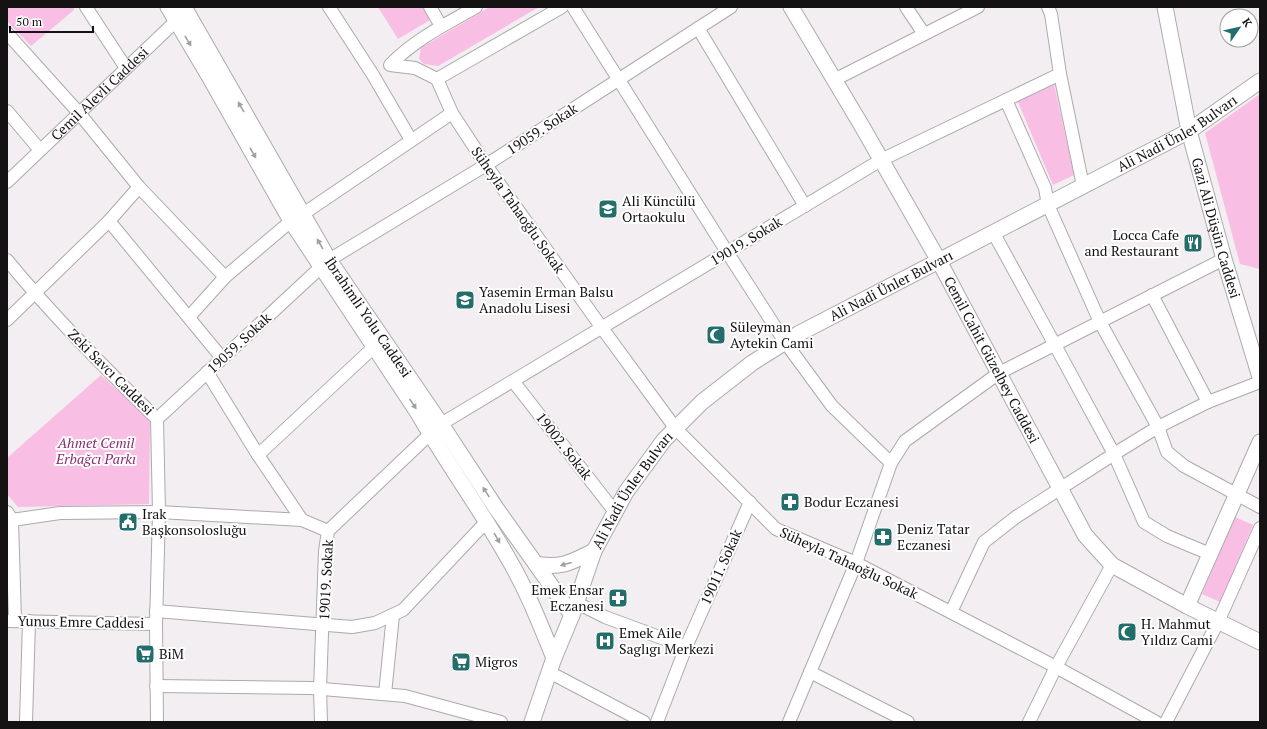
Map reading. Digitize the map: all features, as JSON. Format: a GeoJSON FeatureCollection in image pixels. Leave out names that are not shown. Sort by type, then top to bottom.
{"type":"FeatureCollection","features":[{"type":"Feature","properties":{"kind":"street"},"geometry":{"type":"LineString","coordinates":[[86,7],[126,68]]}},
{"type":"Feature","properties":{"kind":"street","name":"İbrahimli Yolu Caddesi"},"geometry":{"type":"LineString","coordinates":[[168,7],[185,12],[297,218],[325,264],[441,424],[496,508],[536,564],[574,609]]}},
{"type":"Feature","properties":{"kind":"street"},"geometry":{"type":"LineString","coordinates":[[329,7],[373,75],[411,140]]}},
{"type":"Feature","properties":{"kind":"street"},"geometry":{"type":"LineString","coordinates":[[430,7],[441,26]]}},
{"type":"Feature","properties":{"kind":"street"},"geometry":{"type":"LineString","coordinates":[[476,7],[441,26],[402,53],[390,65],[415,68],[438,79],[562,7]]}},
{"type":"Feature","properties":{"kind":"street"},"geometry":{"type":"LineString","coordinates":[[573,7],[785,342],[832,406],[891,463]]}},
{"type":"Feature","properties":{"kind":"street","name":"19059. Sokak"},"geometry":{"type":"LineString","coordinates":[[157,419],[325,264],[486,165],[731,7]]}},
{"type":"Feature","properties":{"kind":"street","name":"Cemil Cahit Güzelbey Caddesi"},"geometry":{"type":"LineString","coordinates":[[791,7],[939,261],[1085,535],[1112,565],[1187,606],[1260,642]]}},
{"type":"Feature","properties":{"kind":"street"},"geometry":{"type":"LineString","coordinates":[[906,7],[924,34]]}},
{"type":"Feature","properties":{"kind":"street"},"geometry":{"type":"LineString","coordinates":[[834,80],[978,7]]}},
{"type":"Feature","properties":{"kind":"street"},"geometry":{"type":"LineString","coordinates":[[1048,7],[1051,14],[1060,74],[1083,186]]}},
{"type":"Feature","properties":{"kind":"street","name":"Gazi Ali Düşün Caddesi"},"geometry":{"type":"LineString","coordinates":[[1165,7],[1189,131],[1224,259],[1259,375]]}},
{"type":"Feature","properties":{"kind":"street","name":"Cemil Alevli Caddesi"},"geometry":{"type":"LineString","coordinates":[[7,182],[185,12]]}},
{"type":"Feature","properties":{"kind":"street"},"geometry":{"type":"LineString","coordinates":[[698,28],[805,206]]}},
{"type":"Feature","properties":{"kind":"street"},"geometry":{"type":"LineString","coordinates":[[7,33],[79,113],[139,187],[225,277]]}},
{"type":"Feature","properties":{"kind":"street","name":"19019. Sokak"},"geometry":{"type":"LineString","coordinates":[[441,424],[881,160],[1060,74]]}},
{"type":"Feature","properties":{"kind":"street","name":"Süheyla Tahaoğlu Sokak"},"geometry":{"type":"LineString","coordinates":[[438,79],[452,113],[486,165],[676,429],[776,529],[856,563],[1056,667],[1156,722]]}},
{"type":"Feature","properties":{"kind":"street","name":"Ali Nadi Ünler Bulvarı"},"geometry":{"type":"LineString","coordinates":[[532,722],[594,551],[626,492],[664,440],[702,402],[752,363],[798,334],[1189,131],[1260,81]]}},
{"type":"Feature","properties":{"kind":"street"},"geometry":{"type":"LineString","coordinates":[[1006,100],[1045,188],[1048,205],[1100,322],[1158,427],[1167,452],[1184,466],[1260,507]]}},
{"type":"Feature","properties":{"kind":"street"},"geometry":{"type":"LineString","coordinates":[[7,111],[40,150]]}},
{"type":"Feature","properties":{"kind":"street"},"geometry":{"type":"LineString","coordinates":[[189,317],[225,277],[297,218],[452,113]]}},
{"type":"Feature","properties":{"kind":"street"},"geometry":{"type":"LineString","coordinates":[[7,320],[109,221],[139,187]]}},
{"type":"Feature","properties":{"kind":"street"},"geometry":{"type":"LineString","coordinates":[[109,221],[222,358]]}},
{"type":"Feature","properties":{"kind":"street"},"geometry":{"type":"LineString","coordinates":[[993,232],[1114,454],[1144,522],[1167,536],[1210,554]]}},
{"type":"Feature","properties":{"kind":"street"},"geometry":{"type":"LineString","coordinates":[[789,722],[856,563],[891,463],[905,441],[999,373],[1224,259]]}},
{"type":"Feature","properties":{"kind":"street","name":"Zeki Savcı Caddesi"},"geometry":{"type":"LineString","coordinates":[[7,260],[35,294],[100,363],[157,419],[159,512],[156,611],[157,722]]}},
{"type":"Feature","properties":{"kind":"street"},"geometry":{"type":"LineString","coordinates":[[325,264],[374,347],[487,521],[532,604],[552,665],[644,722]]}},
{"type":"Feature","properties":{"kind":"street"},"geometry":{"type":"LineString","coordinates":[[1152,296],[1208,402]]}},
{"type":"Feature","properties":{"kind":"street"},"geometry":{"type":"LineString","coordinates":[[258,455],[374,347]]}},
{"type":"Feature","properties":{"kind":"street"},"geometry":{"type":"LineString","coordinates":[[207,372],[258,455],[302,520]]}},
{"type":"Feature","properties":{"kind":"street"},"geometry":{"type":"LineString","coordinates":[[951,612],[984,542],[1016,517],[1158,427],[1259,375]]}},
{"type":"Feature","properties":{"kind":"street","name":"19002. Sokak"},"geometry":{"type":"LineString","coordinates":[[513,381],[615,512]]}},
{"type":"Feature","properties":{"kind":"street","name":"19019. Sokak"},"geometry":{"type":"LineString","coordinates":[[321,722],[320,689],[324,625],[325,551],[328,531],[430,434]]}},
{"type":"Feature","properties":{"kind":"street"},"geometry":{"type":"LineString","coordinates":[[1187,606],[1260,442]]}},
{"type":"Feature","properties":{"kind":"street","name":"19011. Sokak"},"geometry":{"type":"LineString","coordinates":[[657,722],[686,648],[750,502]]}},
{"type":"Feature","properties":{"kind":"street"},"geometry":{"type":"LineString","coordinates":[[11,621],[10,516],[60,513],[159,512],[302,520],[328,531]]}},
{"type":"Feature","properties":{"kind":"street"},"geometry":{"type":"LineString","coordinates":[[156,611],[352,627],[375,623],[403,610],[487,521]]}},
{"type":"Feature","properties":{"kind":"street"},"geometry":{"type":"LineString","coordinates":[[1166,722],[1218,622],[1260,528]]}},
{"type":"Feature","properties":{"kind":"street"},"geometry":{"type":"LineString","coordinates":[[536,564],[550,567],[564,565],[594,551]]}},
{"type":"Feature","properties":{"kind":"street"},"geometry":{"type":"LineString","coordinates":[[1029,722],[1056,667],[1112,565]]}},
{"type":"Feature","properties":{"kind":"street"},"geometry":{"type":"LineString","coordinates":[[574,609],[605,617],[686,648]]}},
{"type":"Feature","properties":{"kind":"street"},"geometry":{"type":"LineString","coordinates":[[385,694],[393,615]]}},
{"type":"Feature","properties":{"kind":"street","name":"Yunus Emre Caddesi"},"geometry":{"type":"LineString","coordinates":[[11,621],[156,624]]}},
{"type":"Feature","properties":{"kind":"street"},"geometry":{"type":"LineString","coordinates":[[26,722],[29,621]]}},
{"type":"Feature","properties":{"kind":"street"},"geometry":{"type":"LineString","coordinates":[[810,672],[908,722]]}},
{"type":"Feature","properties":{"kind":"street"},"geometry":{"type":"LineString","coordinates":[[156,686],[320,689],[405,696],[501,722]]}},
{"type":"Feature","properties":{"kind":"green space"},"geometry":{"type":"Polygon","coordinates":[[[7,7],[74,7],[74,10],[31,46],[7,21],[7,7]]]}},
{"type":"Feature","properties":{"kind":"green space"},"geometry":{"type":"Polygon","coordinates":[[[378,7],[422,7],[430,20],[398,39],[378,7]]]}},
{"type":"Feature","properties":{"kind":"green space"},"geometry":{"type":"Polygon","coordinates":[[[489,7],[539,7],[438,66],[424,64],[419,59],[421,48],[489,7]]]}},
{"type":"Feature","properties":{"kind":"green space"},"geometry":{"type":"Polygon","coordinates":[[[1054,84],[1074,175],[1053,185],[1018,102],[1054,84]]]}},
{"type":"Feature","properties":{"kind":"green space"},"geometry":{"type":"Polygon","coordinates":[[[1260,94],[1260,269],[1240,264],[1205,133],[1260,94]]]}},
{"type":"Feature","properties":{"kind":"green space","name":"Ahmet Cemil Erbağcı Parkı"},"geometry":{"type":"Polygon","coordinates":[[[101,375],[150,420],[149,504],[18,507],[7,494],[7,458],[101,375]]]}},
{"type":"Feature","properties":{"kind":"green space"},"geometry":{"type":"Polygon","coordinates":[[[1235,517],[1253,525],[1220,602],[1202,594],[1235,517]]]}},
{"type":"Feature","properties":{"kind":"place","name":"Ali Küncülü Ortaokulu"},"geometry":{"type":"Point","coordinates":[608,209]}},
{"type":"Feature","properties":{"kind":"place","name":"Locca Cafe and Restaurant"},"geometry":{"type":"Point","coordinates":[1193,243]}},
{"type":"Feature","properties":{"kind":"place","name":"Yasemin Erman Balsu Anadolu Lisesi"},"geometry":{"type":"Point","coordinates":[465,300]}},
{"type":"Feature","properties":{"kind":"place","name":"Süleyman Aytekin Cami"},"geometry":{"type":"Point","coordinates":[716,335]}},
{"type":"Feature","properties":{"kind":"place","name":"Bodur Eczanesi"},"geometry":{"type":"Point","coordinates":[790,502]}},
{"type":"Feature","properties":{"kind":"place","name":"Irak Başkonsolosluğu"},"geometry":{"type":"Point","coordinates":[128,522]}},
{"type":"Feature","properties":{"kind":"place","name":"Deniz Tatar Eczanesi"},"geometry":{"type":"Point","coordinates":[883,537]}},
{"type":"Feature","properties":{"kind":"place","name":"Emek Ensar Eczanesi"},"geometry":{"type":"Point","coordinates":[618,598]}},
{"type":"Feature","properties":{"kind":"place","name":"H. Mahmut Yıldız Cami"},"geometry":{"type":"Point","coordinates":[1127,632]}},
{"type":"Feature","properties":{"kind":"place","name":"Emek Aile Saglıgı Merkezi"},"geometry":{"type":"Point","coordinates":[605,641]}},
{"type":"Feature","properties":{"kind":"place","name":"BiM"},"geometry":{"type":"Point","coordinates":[145,654]}},
{"type":"Feature","properties":{"kind":"place","name":"Migros"},"geometry":{"type":"Point","coordinates":[461,662]}}]}
